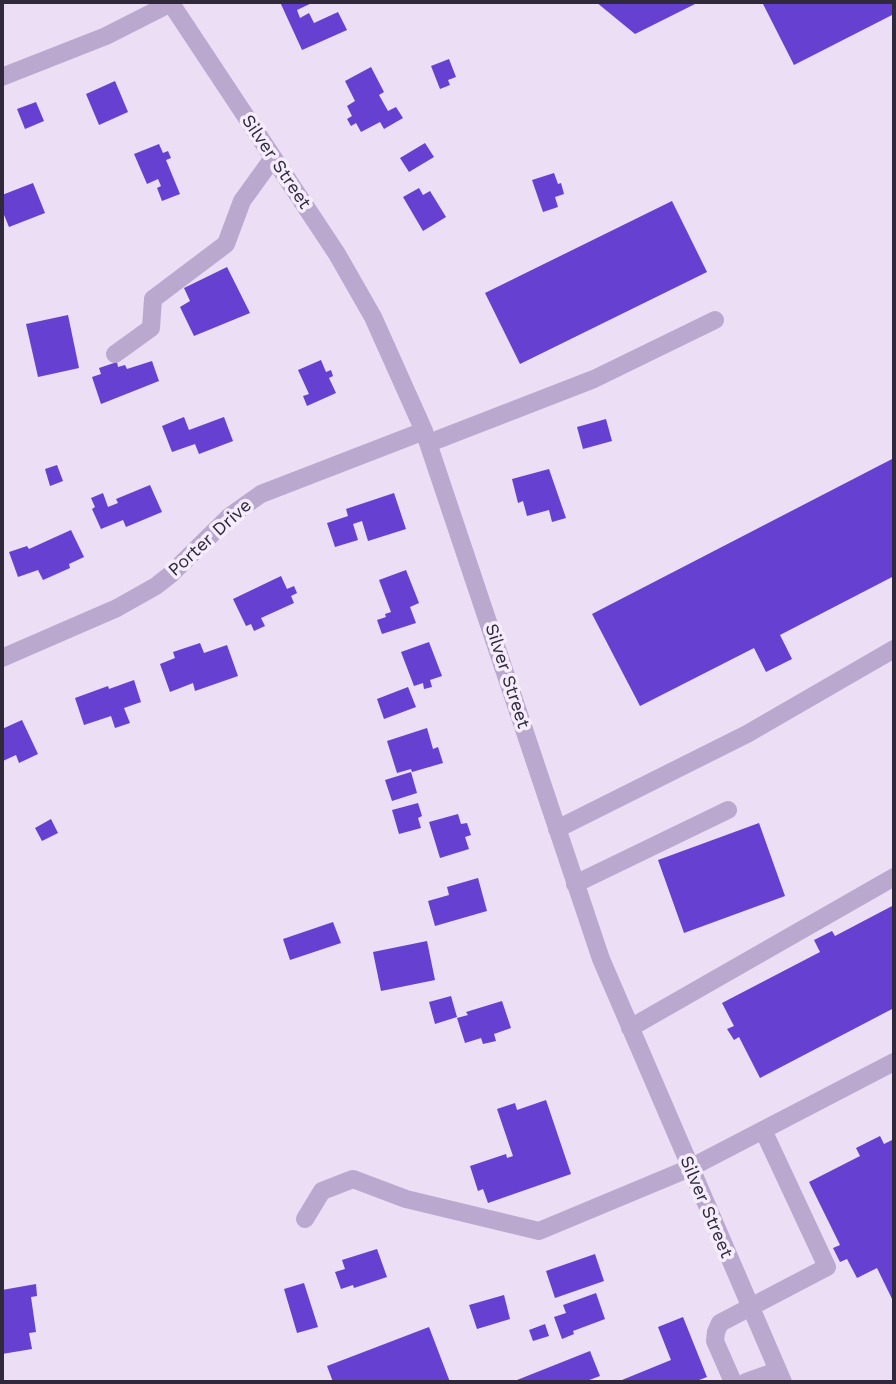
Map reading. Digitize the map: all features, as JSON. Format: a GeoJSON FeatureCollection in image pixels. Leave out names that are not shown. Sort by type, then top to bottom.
{"type":"FeatureCollection","features":[{"type":"Feature","properties":{"kind":"street"},"geometry":{"type":"LineString","coordinates":[[2,77],[106,36],[171,2]]}},
{"type":"Feature","properties":{"kind":"street","name":"Silver Street"},"geometry":{"type":"LineString","coordinates":[[171,2],[337,254],[373,317],[427,437],[601,959],[780,1376]]}},
{"type":"Feature","properties":{"kind":"street"},"geometry":{"type":"LineString","coordinates":[[116,354],[151,328],[153,299],[226,244],[242,201],[273,158]]}},
{"type":"Feature","properties":{"kind":"street","name":"Porter Drive"},"geometry":{"type":"LineString","coordinates":[[2,657],[117,608],[156,586],[230,516],[261,494],[594,379],[715,320]]}},
{"type":"Feature","properties":{"kind":"street"},"geometry":{"type":"LineString","coordinates":[[557,829],[747,734],[894,649]]}},
{"type":"Feature","properties":{"kind":"street"},"geometry":{"type":"LineString","coordinates":[[575,884],[728,810]]}},
{"type":"Feature","properties":{"kind":"street"},"geometry":{"type":"LineString","coordinates":[[630,1028],[894,877]]}},
{"type":"Feature","properties":{"kind":"street"},"geometry":{"type":"LineString","coordinates":[[305,1219],[322,1191],[353,1180],[406,1199],[539,1231],[690,1168],[894,1062]]}},
{"type":"Feature","properties":{"kind":"street"},"geometry":{"type":"LineString","coordinates":[[733,1382],[715,1341],[720,1323],[827,1267],[763,1130]]}},
{"type":"Feature","properties":{"kind":"street"},"geometry":{"type":"LineString","coordinates":[[746,1382],[780,1376]]}},
{"type":"Feature","properties":{"kind":"building"},"geometry":{"type":"Polygon","coordinates":[[[280,2],[314,2],[297,10],[300,18],[309,13],[314,23],[338,12],[347,30],[302,50],[280,2]]]}},
{"type":"Feature","properties":{"kind":"building"},"geometry":{"type":"Polygon","coordinates":[[[596,2],[699,2],[635,34],[596,2]]]}},
{"type":"Feature","properties":{"kind":"building"},"geometry":{"type":"Polygon","coordinates":[[[762,2],[894,2],[894,14],[794,65],[762,2]]]}},
{"type":"Feature","properties":{"kind":"building"},"geometry":{"type":"Polygon","coordinates":[[[449,59],[456,77],[448,80],[450,85],[440,89],[431,66],[449,59]]]}},
{"type":"Feature","properties":{"kind":"building"},"geometry":{"type":"Polygon","coordinates":[[[371,67],[384,92],[379,95],[388,111],[396,107],[403,118],[384,129],[380,122],[361,132],[356,123],[351,126],[347,119],[352,116],[347,106],[355,101],[345,81],[371,67]]]}},
{"type":"Feature","properties":{"kind":"building"},"geometry":{"type":"Polygon","coordinates":[[[115,81],[128,112],[99,125],[86,94],[115,81]]]}},
{"type":"Feature","properties":{"kind":"building"},"geometry":{"type":"Polygon","coordinates":[[[36,102],[44,121],[25,129],[17,109],[36,102]]]}},
{"type":"Feature","properties":{"kind":"building"},"geometry":{"type":"Polygon","coordinates":[[[425,143],[434,157],[409,172],[400,158],[425,143]]]}},
{"type":"Feature","properties":{"kind":"building"},"geometry":{"type":"Polygon","coordinates":[[[159,144],[163,153],[168,151],[171,158],[166,160],[180,194],[162,201],[157,188],[161,186],[158,179],[147,184],[134,154],[159,144]]]}},
{"type":"Feature","properties":{"kind":"building"},"geometry":{"type":"Polygon","coordinates":[[[554,173],[564,194],[555,197],[558,207],[543,212],[532,180],[554,173]]]}},
{"type":"Feature","properties":{"kind":"building"},"geometry":{"type":"Polygon","coordinates":[[[33,183],[45,213],[9,227],[2,210],[2,195],[33,183]]]}},
{"type":"Feature","properties":{"kind":"building"},"geometry":{"type":"Polygon","coordinates":[[[419,188],[423,195],[430,191],[446,217],[423,231],[403,197],[419,188]]]}},
{"type":"Feature","properties":{"kind":"building"},"geometry":{"type":"Polygon","coordinates":[[[672,201],[707,272],[520,364],[485,293],[672,201]]]}},
{"type":"Feature","properties":{"kind":"building"},"geometry":{"type":"Polygon","coordinates":[[[227,267],[250,313],[194,336],[180,307],[190,301],[184,288],[227,267]]]}},
{"type":"Feature","properties":{"kind":"building"},"geometry":{"type":"Polygon","coordinates":[[[68,315],[79,368],[38,377],[26,324],[68,315]]]}},
{"type":"Feature","properties":{"kind":"building"},"geometry":{"type":"Polygon","coordinates":[[[321,360],[326,372],[331,370],[333,376],[329,378],[336,393],[307,406],[303,396],[309,394],[298,370],[321,360]]]}},
{"type":"Feature","properties":{"kind":"building"},"geometry":{"type":"Polygon","coordinates":[[[152,361],[159,381],[101,404],[92,377],[101,374],[99,368],[117,362],[118,367],[125,365],[127,369],[152,361]]]}},
{"type":"Feature","properties":{"kind":"building"},"geometry":{"type":"Polygon","coordinates":[[[184,417],[189,430],[224,417],[233,441],[199,454],[195,444],[172,452],[162,426],[184,417]]]}},
{"type":"Feature","properties":{"kind":"building"},"geometry":{"type":"Polygon","coordinates":[[[606,419],[612,441],[583,449],[577,427],[606,419]]]}},
{"type":"Feature","properties":{"kind":"building"},"geometry":{"type":"Polygon","coordinates":[[[894,458],[894,576],[780,635],[792,659],[766,672],[754,648],[640,706],[592,614],[894,458]]]}},
{"type":"Feature","properties":{"kind":"building"},"geometry":{"type":"Polygon","coordinates":[[[57,465],[63,481],[50,486],[45,469],[57,465]]]}},
{"type":"Feature","properties":{"kind":"building"},"geometry":{"type":"Polygon","coordinates":[[[549,469],[566,518],[552,522],[549,510],[527,516],[523,501],[518,503],[512,479],[549,469]]]}},
{"type":"Feature","properties":{"kind":"building"},"geometry":{"type":"Polygon","coordinates":[[[150,485],[162,512],[126,527],[123,520],[101,529],[92,509],[95,507],[91,498],[103,493],[108,507],[118,503],[116,499],[150,485]]]}},
{"type":"Feature","properties":{"kind":"building"},"geometry":{"type":"Polygon","coordinates":[[[394,493],[406,529],[368,541],[362,521],[353,524],[358,540],[335,547],[327,523],[348,516],[346,509],[394,493]]]}},
{"type":"Feature","properties":{"kind":"building"},"geometry":{"type":"Polygon","coordinates":[[[71,530],[84,557],[69,564],[70,568],[43,580],[38,570],[18,577],[9,552],[27,546],[29,549],[71,530]]]}},
{"type":"Feature","properties":{"kind":"building"},"geometry":{"type":"Polygon","coordinates":[[[406,570],[419,603],[410,607],[416,623],[382,634],[377,620],[391,612],[379,580],[406,570]]]}},
{"type":"Feature","properties":{"kind":"building"},"geometry":{"type":"Polygon","coordinates":[[[281,576],[287,589],[294,586],[297,593],[291,596],[294,603],[261,618],[265,626],[254,631],[251,624],[246,626],[233,599],[281,576]]]}},
{"type":"Feature","properties":{"kind":"building"},"geometry":{"type":"Polygon","coordinates":[[[429,642],[442,676],[430,680],[432,687],[424,689],[423,683],[414,686],[401,652],[429,642]]]}},
{"type":"Feature","properties":{"kind":"building"},"geometry":{"type":"Polygon","coordinates":[[[200,643],[204,653],[227,645],[238,676],[195,691],[193,683],[170,692],[160,664],[175,658],[173,652],[200,643]]]}},
{"type":"Feature","properties":{"kind":"building"},"geometry":{"type":"Polygon","coordinates":[[[134,680],[141,702],[124,708],[130,723],[115,728],[111,716],[84,725],[75,698],[134,680]]]}},
{"type":"Feature","properties":{"kind":"building"},"geometry":{"type":"Polygon","coordinates":[[[408,687],[416,707],[384,719],[377,699],[408,687]]]}},
{"type":"Feature","properties":{"kind":"building"},"geometry":{"type":"Polygon","coordinates":[[[22,720],[38,754],[19,763],[16,755],[3,761],[2,729],[22,720]]]}},
{"type":"Feature","properties":{"kind":"building"},"geometry":{"type":"Polygon","coordinates":[[[427,728],[433,749],[438,747],[443,763],[412,772],[411,769],[397,773],[387,741],[427,728]]]}},
{"type":"Feature","properties":{"kind":"building"},"geometry":{"type":"Polygon","coordinates":[[[411,772],[417,793],[392,801],[385,780],[411,772]]]}},
{"type":"Feature","properties":{"kind":"building"},"geometry":{"type":"Polygon","coordinates":[[[418,803],[422,816],[418,818],[421,828],[399,834],[392,810],[418,803]]]}},
{"type":"Feature","properties":{"kind":"building"},"geometry":{"type":"Polygon","coordinates":[[[458,814],[461,824],[467,823],[471,835],[465,837],[469,849],[440,858],[429,822],[458,814]]]}},
{"type":"Feature","properties":{"kind":"building"},"geometry":{"type":"Polygon","coordinates":[[[51,819],[58,833],[42,841],[35,828],[51,819]]]}},
{"type":"Feature","properties":{"kind":"building"},"geometry":{"type":"Polygon","coordinates":[[[759,823],[785,896],[684,933],[658,860],[759,823]]]}},
{"type":"Feature","properties":{"kind":"building"},"geometry":{"type":"Polygon","coordinates":[[[478,878],[487,911],[435,926],[428,901],[449,895],[447,887],[478,878]]]}},
{"type":"Feature","properties":{"kind":"building"},"geometry":{"type":"Polygon","coordinates":[[[894,905],[894,1008],[760,1078],[739,1037],[734,1040],[727,1029],[734,1026],[722,1003],[820,952],[814,940],[832,931],[835,936],[894,905]]]}},
{"type":"Feature","properties":{"kind":"building"},"geometry":{"type":"Polygon","coordinates":[[[333,922],[341,943],[290,960],[283,939],[333,922]]]}},
{"type":"Feature","properties":{"kind":"building"},"geometry":{"type":"Polygon","coordinates":[[[427,941],[435,980],[381,991],[373,952],[427,941]]]}},
{"type":"Feature","properties":{"kind":"building"},"geometry":{"type":"Polygon","coordinates":[[[451,996],[457,1017],[435,1024],[429,1002],[451,996]]]}},
{"type":"Feature","properties":{"kind":"building"},"geometry":{"type":"Polygon","coordinates":[[[502,1001],[511,1028],[494,1034],[496,1041],[483,1044],[481,1038],[465,1043],[457,1018],[468,1015],[466,1012],[502,1001]]]}},
{"type":"Feature","properties":{"kind":"building"},"geometry":{"type":"Polygon","coordinates":[[[546,1100],[571,1174],[488,1203],[483,1189],[478,1191],[470,1166],[506,1154],[507,1158],[513,1156],[497,1109],[515,1103],[517,1110],[546,1100]]]}},
{"type":"Feature","properties":{"kind":"building"},"geometry":{"type":"Polygon","coordinates":[[[880,1136],[884,1144],[894,1139],[894,1303],[877,1268],[857,1278],[847,1259],[840,1262],[833,1248],[840,1245],[809,1182],[860,1156],[856,1148],[880,1136]]]}},
{"type":"Feature","properties":{"kind":"building"},"geometry":{"type":"Polygon","coordinates":[[[377,1249],[387,1277],[354,1288],[353,1285],[341,1289],[335,1272],[345,1269],[342,1260],[377,1249]]]}},
{"type":"Feature","properties":{"kind":"building"},"geometry":{"type":"Polygon","coordinates":[[[595,1254],[604,1281],[555,1298],[546,1271],[595,1254]]]}},
{"type":"Feature","properties":{"kind":"building"},"geometry":{"type":"Polygon","coordinates":[[[304,1283],[318,1327],[297,1333],[284,1289],[304,1283]]]}},
{"type":"Feature","properties":{"kind":"building"},"geometry":{"type":"Polygon","coordinates":[[[36,1284],[37,1296],[31,1297],[36,1332],[29,1333],[32,1349],[2,1354],[2,1290],[36,1284]]]}},
{"type":"Feature","properties":{"kind":"building"},"geometry":{"type":"Polygon","coordinates":[[[596,1293],[605,1319],[573,1331],[574,1334],[562,1339],[554,1317],[566,1313],[563,1305],[596,1293]]]}},
{"type":"Feature","properties":{"kind":"building"},"geometry":{"type":"Polygon","coordinates":[[[504,1295],[510,1319],[477,1329],[469,1305],[504,1295]]]}},
{"type":"Feature","properties":{"kind":"building"},"geometry":{"type":"Polygon","coordinates":[[[683,1317],[707,1377],[694,1382],[617,1382],[671,1360],[658,1327],[683,1317]]]}},
{"type":"Feature","properties":{"kind":"building"},"geometry":{"type":"Polygon","coordinates":[[[545,1324],[549,1336],[533,1341],[529,1330],[545,1324]]]}},
{"type":"Feature","properties":{"kind":"building"},"geometry":{"type":"Polygon","coordinates":[[[429,1327],[450,1382],[333,1382],[327,1366],[429,1327]]]}},
{"type":"Feature","properties":{"kind":"building"},"geometry":{"type":"Polygon","coordinates":[[[590,1351],[600,1376],[584,1382],[512,1382],[590,1351]]]}}]}
